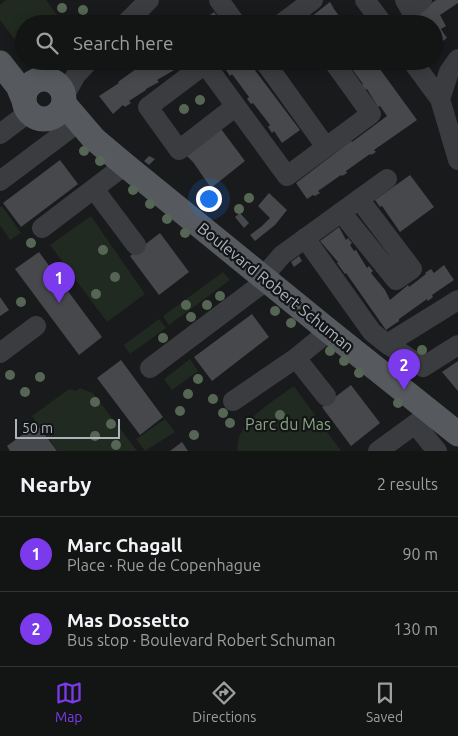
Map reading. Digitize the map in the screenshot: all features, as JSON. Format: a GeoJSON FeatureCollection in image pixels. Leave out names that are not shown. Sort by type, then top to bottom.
{"type":"FeatureCollection","features":[{"type":"Feature","properties":{"kind":"main road","name":"Boulevard Robert Schuman"},"geometry":{"type":"LineString","coordinates":[[0,64],[18,86],[55,96],[94,139],[328,331],[422,417],[458,434]]}},
{"type":"Feature","properties":{"kind":"street"},"geometry":{"type":"LineString","coordinates":[[134,15],[148,0]]}},
{"type":"Feature","properties":{"kind":"street"},"geometry":{"type":"LineString","coordinates":[[218,0],[229,15]]}},
{"type":"Feature","properties":{"kind":"street"},"geometry":{"type":"LineString","coordinates":[[304,15],[314,0]]}},
{"type":"Feature","properties":{"kind":"street"},"geometry":{"type":"LineString","coordinates":[[365,0],[376,15]]}},
{"type":"Feature","properties":{"kind":"street"},"geometry":{"type":"LineString","coordinates":[[405,0],[410,9],[422,0]]}},
{"type":"Feature","properties":{"kind":"street"},"geometry":{"type":"LineString","coordinates":[[458,59],[449,72],[449,97],[458,160]]}},
{"type":"Feature","properties":{"kind":"street"},"geometry":{"type":"LineString","coordinates":[[270,70],[326,147]]}},
{"type":"Feature","properties":{"kind":"street"},"geometry":{"type":"LineString","coordinates":[[236,106],[287,176],[371,114],[339,70]]}},
{"type":"Feature","properties":{"kind":"street"},"geometry":{"type":"LineString","coordinates":[[421,70],[449,97]]}},
{"type":"Feature","properties":{"kind":"street"},"geometry":{"type":"LineString","coordinates":[[0,134],[55,96]]}},
{"type":"Feature","properties":{"kind":"street"},"geometry":{"type":"LineString","coordinates":[[0,181],[55,96]]}},
{"type":"Feature","properties":{"kind":"street"},"geometry":{"type":"LineString","coordinates":[[42,228],[126,165]]}},
{"type":"Feature","properties":{"kind":"street"},"geometry":{"type":"LineString","coordinates":[[150,368],[265,279],[282,255],[387,179]]}},
{"type":"Feature","properties":{"kind":"street"},"geometry":{"type":"LineString","coordinates":[[94,190],[136,245]]}},
{"type":"Feature","properties":{"kind":"street"},"geometry":{"type":"LineString","coordinates":[[341,212],[396,280],[412,269],[359,199]]}},
{"type":"Feature","properties":{"kind":"street"},"geometry":{"type":"LineString","coordinates":[[305,238],[372,332],[387,344],[423,366],[458,346]]}},
{"type":"Feature","properties":{"kind":"street"},"geometry":{"type":"LineString","coordinates":[[387,344],[458,300]]}},
{"type":"Feature","properties":{"kind":"street"},"geometry":{"type":"LineString","coordinates":[[0,353],[36,326]]}},
{"type":"Feature","properties":{"kind":"street"},"geometry":{"type":"LineString","coordinates":[[233,401],[296,358],[328,331]]}},
{"type":"Feature","properties":{"kind":"street"},"geometry":{"type":"LineString","coordinates":[[296,358],[326,396]]}},
{"type":"Feature","properties":{"kind":"street"},"geometry":{"type":"LineString","coordinates":[[390,448],[422,417],[437,451]]}},
{"type":"Feature","properties":{"kind":"green space"},"geometry":{"type":"Polygon","coordinates":[[[6,0],[46,0],[57,15],[15,15],[15,40],[0,20],[0,5],[6,0]]]}},
{"type":"Feature","properties":{"kind":"green space"},"geometry":{"type":"Polygon","coordinates":[[[2,206],[21,233],[10,240],[0,225],[0,207],[2,206]]]}},
{"type":"Feature","properties":{"kind":"green space"},"geometry":{"type":"Polygon","coordinates":[[[91,216],[145,294],[107,322],[50,245],[91,216]]]}},
{"type":"Feature","properties":{"kind":"green space"},"geometry":{"type":"Polygon","coordinates":[[[223,272],[230,280],[169,325],[163,316],[223,272]]]}},
{"type":"Feature","properties":{"kind":"green space"},"geometry":{"type":"Polygon","coordinates":[[[159,319],[166,328],[130,354],[124,345],[159,319]]]}},
{"type":"Feature","properties":{"kind":"green space"},"geometry":{"type":"Polygon","coordinates":[[[190,359],[198,371],[172,390],[164,379],[190,359]]]}},
{"type":"Feature","properties":{"kind":"green space","name":"Parc du Mas"},"geometry":{"type":"Polygon","coordinates":[[[294,386],[341,451],[238,451],[238,441],[242,431],[249,422],[267,405],[294,386]]]}},
{"type":"Feature","properties":{"kind":"green space"},"geometry":{"type":"Polygon","coordinates":[[[80,388],[93,393],[137,451],[58,451],[32,416],[69,389],[76,391],[80,388]]]}},
{"type":"Feature","properties":{"kind":"green space"},"geometry":{"type":"Polygon","coordinates":[[[165,419],[175,432],[145,451],[136,439],[165,419]]]}},
{"type":"Feature","properties":{"kind":"building"},"geometry":{"type":"Polygon","coordinates":[[[436,0],[458,0],[458,3],[440,15],[415,14],[436,0]]]}},
{"type":"Feature","properties":{"kind":"building"},"geometry":{"type":"Polygon","coordinates":[[[330,2],[338,15],[313,15],[330,2]]]}},
{"type":"Feature","properties":{"kind":"building"},"geometry":{"type":"Polygon","coordinates":[[[443,32],[447,38],[443,41],[443,32]]]}},
{"type":"Feature","properties":{"kind":"building"},"geometry":{"type":"Polygon","coordinates":[[[135,70],[174,70],[157,80],[159,82],[129,101],[131,103],[125,107],[123,105],[113,114],[99,96],[135,70]]]}},
{"type":"Feature","properties":{"kind":"building"},"geometry":{"type":"Polygon","coordinates":[[[226,70],[255,70],[300,130],[282,143],[274,131],[272,133],[268,127],[270,125],[253,103],[251,104],[247,99],[249,97],[232,74],[230,76],[226,70]]]}},
{"type":"Feature","properties":{"kind":"building"},"geometry":{"type":"Polygon","coordinates":[[[353,70],[381,70],[417,120],[374,150],[376,152],[370,154],[346,171],[347,173],[318,191],[320,193],[307,199],[296,183],[387,116],[380,106],[378,107],[367,89],[365,90],[361,85],[363,84],[353,70]]]}},
{"type":"Feature","properties":{"kind":"building"},"geometry":{"type":"Polygon","coordinates":[[[221,129],[245,161],[211,188],[187,156],[221,129]]]}},
{"type":"Feature","properties":{"kind":"building"},"geometry":{"type":"Polygon","coordinates":[[[149,156],[155,159],[149,165],[144,161],[149,156]]]}},
{"type":"Feature","properties":{"kind":"building"},"geometry":{"type":"Polygon","coordinates":[[[60,160],[78,184],[21,227],[3,203],[60,160]]]}},
{"type":"Feature","properties":{"kind":"building"},"geometry":{"type":"Polygon","coordinates":[[[410,175],[434,207],[400,232],[382,206],[380,207],[375,200],[410,175]]]}},
{"type":"Feature","properties":{"kind":"building"},"geometry":{"type":"Polygon","coordinates":[[[269,193],[287,210],[275,225],[255,241],[250,235],[270,218],[258,206],[269,193]]]}},
{"type":"Feature","properties":{"kind":"building"},"geometry":{"type":"Polygon","coordinates":[[[240,213],[249,223],[244,228],[235,217],[240,213]]]}},
{"type":"Feature","properties":{"kind":"building"},"geometry":{"type":"Polygon","coordinates":[[[339,227],[346,240],[348,238],[352,243],[350,245],[354,251],[356,250],[367,268],[369,266],[373,271],[371,273],[385,290],[390,300],[431,269],[434,273],[444,265],[454,280],[432,295],[433,297],[428,301],[427,299],[386,330],[338,262],[320,241],[339,227]]]}},
{"type":"Feature","properties":{"kind":"building"},"geometry":{"type":"Polygon","coordinates":[[[160,233],[189,272],[159,295],[130,256],[160,233]]]}},
{"type":"Feature","properties":{"kind":"building"},"geometry":{"type":"Polygon","coordinates":[[[39,252],[102,337],[79,355],[15,269],[39,252]]]}},
{"type":"Feature","properties":{"kind":"building"},"geometry":{"type":"Polygon","coordinates":[[[299,256],[302,261],[294,267],[291,262],[299,256]]]}},
{"type":"Feature","properties":{"kind":"building"},"geometry":{"type":"Polygon","coordinates":[[[0,297],[9,310],[0,316],[0,297]]]}},
{"type":"Feature","properties":{"kind":"building"},"geometry":{"type":"Polygon","coordinates":[[[252,314],[269,337],[212,381],[194,357],[252,314]]]}},
{"type":"Feature","properties":{"kind":"building"},"geometry":{"type":"Polygon","coordinates":[[[121,360],[163,417],[140,435],[97,378],[121,360]]]}},
{"type":"Feature","properties":{"kind":"building"},"geometry":{"type":"Polygon","coordinates":[[[458,361],[458,391],[442,372],[458,361]]]}},
{"type":"Feature","properties":{"kind":"building"},"geometry":{"type":"Polygon","coordinates":[[[351,385],[380,423],[351,446],[322,407],[351,385]]]}},
{"type":"Feature","properties":{"kind":"building"},"geometry":{"type":"Polygon","coordinates":[[[37,424],[57,451],[10,451],[7,446],[37,424]]]}},
{"type":"Feature","properties":{"kind":"building"},"geometry":{"type":"Polygon","coordinates":[[[182,442],[188,451],[170,451],[182,442]]]}},
{"type":"Feature","properties":{"kind":"place","name":"Marc Chagall"},"geometry":{"type":"Point","coordinates":[59,303]}},
{"type":"Feature","properties":{"kind":"place","name":"Mas Dossetto"},"geometry":{"type":"Point","coordinates":[404,390]}}]}
